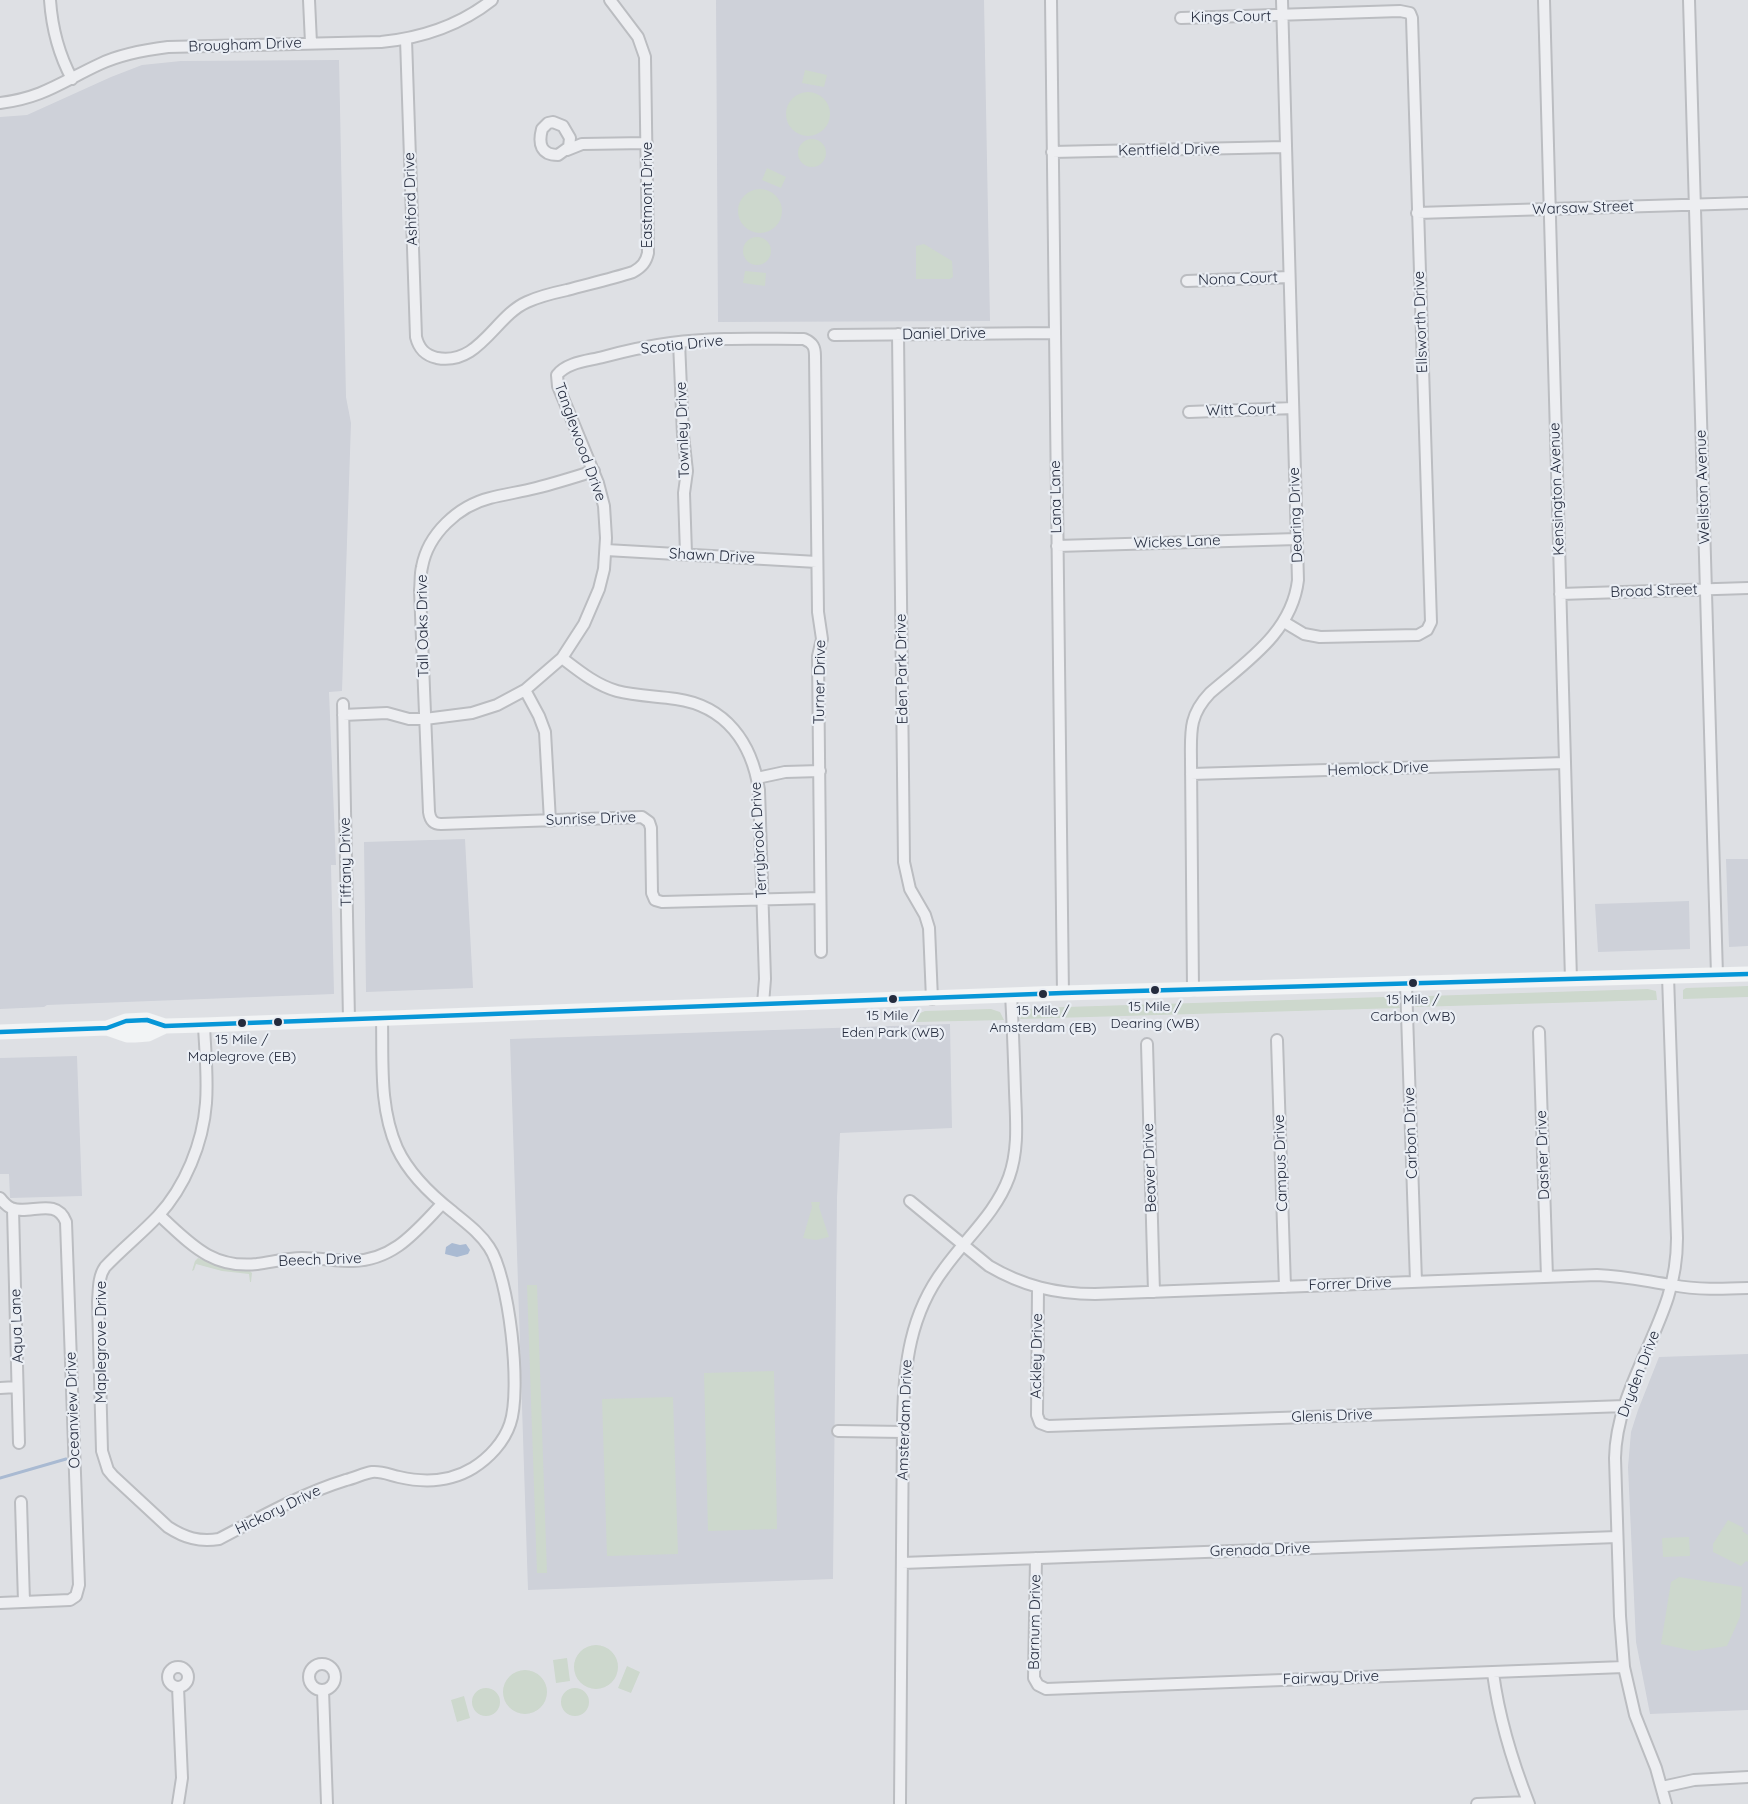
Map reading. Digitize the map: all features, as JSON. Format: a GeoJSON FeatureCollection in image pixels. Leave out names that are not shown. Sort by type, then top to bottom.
{"type":"FeatureCollection","features":[{"type":"Feature","properties":{"kind":"main road"},"geometry":{"type":"LineString","coordinates":[[0,1032],[107,1028],[126,1021],[147,1020],[165,1026],[204,1025],[1063,993],[1748,974]]}},
{"type":"Feature","properties":{"kind":"street"},"geometry":{"type":"LineString","coordinates":[[50,0],[56,43],[72,79]]}},
{"type":"Feature","properties":{"kind":"street"},"geometry":{"type":"LineString","coordinates":[[309,0],[311,43]]}},
{"type":"Feature","properties":{"kind":"street","name":"Eastmont Drive"},"geometry":{"type":"LineString","coordinates":[[427,355],[454,358],[466,353],[482,343],[518,306],[633,272],[646,260],[648,253],[646,68],[642,46],[610,0]]}},
{"type":"Feature","properties":{"kind":"street","name":"Lana Lane"},"geometry":{"type":"LineString","coordinates":[[1051,0],[1063,993]]}},
{"type":"Feature","properties":{"kind":"street","name":"Dearing Drive"},"geometry":{"type":"LineString","coordinates":[[1193,990],[1191,727],[1196,711],[1210,693],[1265,645],[1284,622],[1294,602],[1298,580],[1282,0]]}},
{"type":"Feature","properties":{"kind":"street","name":"Kensington Avenue"},"geometry":{"type":"LineString","coordinates":[[1544,0],[1571,979]]}},
{"type":"Feature","properties":{"kind":"street","name":"Wellston Avenue"},"geometry":{"type":"LineString","coordinates":[[1689,0],[1717,975]]}},
{"type":"Feature","properties":{"kind":"street","name":"Brougham Drive"},"geometry":{"type":"LineString","coordinates":[[0,103],[38,95],[100,64],[141,51],[168,47],[381,42],[406,39],[448,27],[464,19],[489,1]]}},
{"type":"Feature","properties":{"kind":"street","name":"Kings Court"},"geometry":{"type":"LineString","coordinates":[[1181,18],[1400,11],[1410,13]]}},
{"type":"Feature","properties":{"kind":"street","name":"Ellsworth Drive"},"geometry":{"type":"LineString","coordinates":[[1284,622],[1304,634],[1320,637],[1418,634],[1427,630],[1431,622],[1413,23],[1410,13]]}},
{"type":"Feature","properties":{"kind":"street","name":"Ashford Drive"},"geometry":{"type":"LineString","coordinates":[[406,39],[415,327],[418,346],[427,355]]}},
{"type":"Feature","properties":{"kind":"street"},"geometry":{"type":"LineString","coordinates":[[582,144],[570,138],[563,126],[557,123],[548,123],[541,132],[541,143],[544,152],[548,154],[558,155],[582,144],[647,143]]}},
{"type":"Feature","properties":{"kind":"street"},"geometry":{"type":"LineString","coordinates":[[567,150],[570,138]]}},
{"type":"Feature","properties":{"kind":"street","name":"Kentfield Drive"},"geometry":{"type":"LineString","coordinates":[[1052,152],[1286,147]]}},
{"type":"Feature","properties":{"kind":"street","name":"Warsaw Street"},"geometry":{"type":"LineString","coordinates":[[1418,213],[1748,203]]}},
{"type":"Feature","properties":{"kind":"street","name":"Nona Court"},"geometry":{"type":"LineString","coordinates":[[1187,281],[1289,277]]}},
{"type":"Feature","properties":{"kind":"street","name":"Daniel Drive"},"geometry":{"type":"LineString","coordinates":[[834,335],[1054,333]]}},
{"type":"Feature","properties":{"kind":"street","name":"Eden Park Drive"},"geometry":{"type":"LineString","coordinates":[[898,334],[904,862],[910,889],[925,915],[929,928],[932,999]]}},
{"type":"Feature","properties":{"kind":"street","name":"Scotia Drive"},"geometry":{"type":"LineString","coordinates":[[557,375],[565,367],[576,363],[679,342],[804,339],[811,342]]}},
{"type":"Feature","properties":{"kind":"street","name":"Townley Drive"},"geometry":{"type":"LineString","coordinates":[[679,342],[687,471],[684,493],[686,554]]}},
{"type":"Feature","properties":{"kind":"street","name":"Turner Drive"},"geometry":{"type":"LineString","coordinates":[[811,342],[815,348],[818,612],[822,639],[818,656],[821,952]]}},
{"type":"Feature","properties":{"kind":"street","name":"Tanglewood Drive"},"geometry":{"type":"LineString","coordinates":[[343,709],[387,713],[409,719],[472,713],[497,705],[525,690],[562,658],[589,615],[599,589],[606,550],[604,506],[594,471],[558,386],[557,375]]}},
{"type":"Feature","properties":{"kind":"street","name":"Witt Court"},"geometry":{"type":"LineString","coordinates":[[1189,412],[1293,408]]}},
{"type":"Feature","properties":{"kind":"street","name":"Tall Oaks Drive"},"geometry":{"type":"LineString","coordinates":[[432,821],[429,812],[420,590],[422,567],[434,540],[445,524],[475,503],[594,471]]}},
{"type":"Feature","properties":{"kind":"street","name":"Wickes Lane"},"geometry":{"type":"LineString","coordinates":[[1057,546],[1297,539]]}},
{"type":"Feature","properties":{"kind":"street","name":"Shawn Drive"},"geometry":{"type":"LineString","coordinates":[[606,550],[817,562]]}},
{"type":"Feature","properties":{"kind":"street","name":"Broad Street"},"geometry":{"type":"LineString","coordinates":[[1560,594],[1748,588]]}},
{"type":"Feature","properties":{"kind":"street","name":"Terrybrook Drive"},"geometry":{"type":"LineString","coordinates":[[562,658],[588,678],[617,691],[686,700],[707,709],[727,723],[742,739],[750,755],[759,790],[765,979],[763,1004]]}},
{"type":"Feature","properties":{"kind":"street"},"geometry":{"type":"LineString","coordinates":[[525,690],[545,732],[550,821]]}},
{"type":"Feature","properties":{"kind":"street","name":"Tiffany Drive"},"geometry":{"type":"LineString","coordinates":[[343,709],[349,1020]]}},
{"type":"Feature","properties":{"kind":"street","name":"Hemlock Drive"},"geometry":{"type":"LineString","coordinates":[[1191,774],[1565,763]]}},
{"type":"Feature","properties":{"kind":"street"},"geometry":{"type":"LineString","coordinates":[[757,778],[785,772],[820,771]]}},
{"type":"Feature","properties":{"kind":"street","name":"Sunrise Drive"},"geometry":{"type":"LineString","coordinates":[[432,821],[441,824],[637,816],[646,819],[651,828],[652,893],[655,900],[662,902],[820,898]]}},
{"type":"Feature","properties":{"kind":"street","name":"Dryden Drive"},"geometry":{"type":"LineString","coordinates":[[1666,1804],[1662,1787],[1635,1715],[1624,1667],[1615,1452],[1625,1406],[1665,1307],[1676,1263],[1668,976]]}},
{"type":"Feature","properties":{"kind":"street","name":"Carbon Drive"},"geometry":{"type":"LineString","coordinates":[[1406,984],[1416,1282]]}},
{"type":"Feature","properties":{"kind":"street","name":"Amsterdam Drive"},"geometry":{"type":"LineString","coordinates":[[900,1804],[905,1371],[912,1334],[925,1300],[943,1270],[1000,1199],[1014,1162],[1016,1140],[1011,995]]}},
{"type":"Feature","properties":{"kind":"street"},"geometry":{"type":"LineString","coordinates":[[382,1019],[382,1083],[385,1114],[397,1149],[406,1166],[442,1204]]}},
{"type":"Feature","properties":{"kind":"street","name":"Maplegrove Drive"},"geometry":{"type":"LineString","coordinates":[[114,1476],[108,1470],[102,1452],[99,1282],[101,1272],[105,1267],[159,1215],[180,1186],[192,1159],[203,1125],[207,1100],[204,1025]]}},
{"type":"Feature","properties":{"kind":"street","name":"Dasher Drive"},"geometry":{"type":"LineString","coordinates":[[1539,1032],[1547,1277]]}},
{"type":"Feature","properties":{"kind":"street","name":"Campus Drive"},"geometry":{"type":"LineString","coordinates":[[1277,1040],[1285,1287]]}},
{"type":"Feature","properties":{"kind":"street","name":"Beaver Drive"},"geometry":{"type":"LineString","coordinates":[[1147,1044],[1154,1292]]}},
{"type":"Feature","properties":{"kind":"street"},"geometry":{"type":"LineString","coordinates":[[0,1198],[14,1209]]}},
{"type":"Feature","properties":{"kind":"street","name":"Forrer Drive"},"geometry":{"type":"LineString","coordinates":[[910,1201],[989,1266],[1002,1274],[1038,1288],[1078,1294],[1621,1276],[1707,1289],[1748,1288]]}},
{"type":"Feature","properties":{"kind":"street","name":"Beech Drive"},"geometry":{"type":"LineString","coordinates":[[159,1215],[195,1248],[218,1261],[245,1265],[302,1258],[351,1261],[378,1257],[406,1242],[442,1204]]}},
{"type":"Feature","properties":{"kind":"street","name":"Hickory Drive"},"geometry":{"type":"LineString","coordinates":[[114,1476],[168,1527],[191,1539],[206,1541],[219,1539],[311,1492],[366,1474],[384,1473],[430,1481],[454,1478],[484,1460],[497,1448],[511,1422],[514,1388],[509,1319],[497,1263],[490,1249],[476,1230],[442,1204]]}},
{"type":"Feature","properties":{"kind":"street","name":"Oceanview Drive"},"geometry":{"type":"LineString","coordinates":[[0,1603],[73,1599],[78,1593],[79,1585],[66,1222],[64,1215],[49,1208],[14,1209]]}},
{"type":"Feature","properties":{"kind":"street","name":"Aqua Lane"},"geometry":{"type":"LineString","coordinates":[[14,1209],[19,1443]]}},
{"type":"Feature","properties":{"kind":"street","name":"Ackley Drive"},"geometry":{"type":"LineString","coordinates":[[1038,1288],[1037,1416],[1041,1423]]}},
{"type":"Feature","properties":{"kind":"street"},"geometry":{"type":"LineString","coordinates":[[0,1388],[17,1387]]}},
{"type":"Feature","properties":{"kind":"street","name":"Glenis Drive"},"geometry":{"type":"LineString","coordinates":[[1041,1423],[1048,1426],[1625,1406]]}},
{"type":"Feature","properties":{"kind":"street"},"geometry":{"type":"LineString","coordinates":[[838,1431],[903,1432]]}},
{"type":"Feature","properties":{"kind":"street"},"geometry":{"type":"LineString","coordinates":[[21,1502],[24,1602]]}},
{"type":"Feature","properties":{"kind":"street","name":"Grenada Drive"},"geometry":{"type":"LineString","coordinates":[[902,1563],[1617,1537]]}},
{"type":"Feature","properties":{"kind":"street","name":"Barnum Drive"},"geometry":{"type":"LineString","coordinates":[[1036,1558],[1034,1678],[1038,1685]]}},
{"type":"Feature","properties":{"kind":"street","name":"Fairway Drive"},"geometry":{"type":"LineString","coordinates":[[1038,1685],[1046,1689],[1624,1667]]}},
{"type":"Feature","properties":{"kind":"street"},"geometry":{"type":"LineString","coordinates":[[1477,1804],[1529,1803],[1516,1771],[1502,1725],[1493,1673]]}},
{"type":"Feature","properties":{"kind":"street"},"geometry":{"type":"LineString","coordinates":[[178,1687],[182,1778],[178,1804]]}},
{"type":"Feature","properties":{"kind":"street"},"geometry":{"type":"LineString","coordinates":[[323,1690],[327,1804]]}},
{"type":"Feature","properties":{"kind":"street"},"geometry":{"type":"LineString","coordinates":[[1662,1787],[1694,1780],[1748,1777]]}},
{"type":"Feature","properties":{"kind":"shaded area"},"geometry":{"type":"Polygon","coordinates":[[[716,0],[984,0],[990,321],[718,322],[716,0]]]}},
{"type":"Feature","properties":{"kind":"shaded area"},"geometry":{"type":"Polygon","coordinates":[[[339,60],[346,397],[351,423],[342,691],[329,692],[336,865],[331,865],[334,994],[47,1005],[0,1009],[0,117],[27,115],[142,65],[181,61],[339,60]]]}},
{"type":"Feature","properties":{"kind":"shaded area"},"geometry":{"type":"Polygon","coordinates":[[[805,70],[827,75],[824,87],[802,83],[805,70]]]}},
{"type":"Feature","properties":{"kind":"shaded area"},"geometry":{"type":"Polygon","coordinates":[[[808,92],[824,98],[830,114],[824,130],[808,136],[792,130],[786,114],[792,98],[808,92]]]}},
{"type":"Feature","properties":{"kind":"shaded area"},"geometry":{"type":"Polygon","coordinates":[[[812,139],[822,143],[826,153],[822,163],[812,167],[802,163],[798,153],[802,143],[812,139]]]}},
{"type":"Feature","properties":{"kind":"shaded area"},"geometry":{"type":"Polygon","coordinates":[[[767,168],[786,177],[781,188],[762,180],[767,168]]]}},
{"type":"Feature","properties":{"kind":"shaded area"},"geometry":{"type":"Polygon","coordinates":[[[760,189],[769,190],[776,195],[781,202],[781,220],[776,227],[769,232],[760,233],[751,232],[744,227],[739,220],[738,211],[739,202],[744,195],[751,190],[760,189]]]}},
{"type":"Feature","properties":{"kind":"shaded area"},"geometry":{"type":"Polygon","coordinates":[[[757,237],[767,241],[771,251],[767,261],[757,265],[747,261],[743,251],[747,241],[757,237]]]}},
{"type":"Feature","properties":{"kind":"shaded area"},"geometry":{"type":"Polygon","coordinates":[[[924,244],[952,261],[953,277],[950,279],[916,279],[916,246],[924,244]]]}},
{"type":"Feature","properties":{"kind":"shaded area"},"geometry":{"type":"Polygon","coordinates":[[[745,271],[766,273],[765,286],[743,283],[745,271]]]}},
{"type":"Feature","properties":{"kind":"shaded area"},"geometry":{"type":"Polygon","coordinates":[[[465,839],[473,988],[366,992],[364,842],[465,839]]]}},
{"type":"Feature","properties":{"kind":"shaded area"},"geometry":{"type":"Polygon","coordinates":[[[1726,859],[1748,859],[1748,946],[1729,947],[1726,859]]]}},
{"type":"Feature","properties":{"kind":"shaded area"},"geometry":{"type":"Polygon","coordinates":[[[1689,901],[1690,949],[1598,952],[1595,904],[1689,901]]]}},
{"type":"Feature","properties":{"kind":"shaded area"},"geometry":{"type":"Polygon","coordinates":[[[1748,986],[1748,997],[1683,999],[1683,990],[1686,988],[1748,986]]]}},
{"type":"Feature","properties":{"kind":"shaded area"},"geometry":{"type":"Polygon","coordinates":[[[1648,989],[1656,991],[1657,1000],[1415,1007],[1418,999],[1427,996],[1648,989]]]}},
{"type":"Feature","properties":{"kind":"shaded area"},"geometry":{"type":"Polygon","coordinates":[[[1385,997],[1396,1000],[1400,1008],[1020,1019],[1024,1011],[1034,1008],[1385,997]]]}},
{"type":"Feature","properties":{"kind":"shaded area"},"geometry":{"type":"Polygon","coordinates":[[[991,1009],[1000,1012],[1004,1020],[916,1022],[918,1014],[925,1011],[991,1009]]]}},
{"type":"Feature","properties":{"kind":"shaded area"},"geometry":{"type":"Polygon","coordinates":[[[950,1024],[952,1128],[840,1133],[837,1198],[833,1579],[528,1590],[510,1039],[950,1024]]]}},
{"type":"Feature","properties":{"kind":"shaded area"},"geometry":{"type":"Polygon","coordinates":[[[77,1056],[82,1196],[10,1198],[9,1174],[0,1174],[0,1058],[77,1056]]]}},
{"type":"Feature","properties":{"kind":"shaded area"},"geometry":{"type":"Polygon","coordinates":[[[811,1202],[820,1202],[819,1207],[829,1237],[816,1240],[803,1238],[812,1207],[811,1202]]]}},
{"type":"Feature","properties":{"kind":"shaded area"},"geometry":{"type":"Polygon","coordinates":[[[198,1258],[223,1267],[249,1270],[252,1273],[251,1282],[249,1274],[222,1271],[196,1264],[192,1271],[198,1258]]]}},
{"type":"Feature","properties":{"kind":"shaded area"},"geometry":{"type":"Polygon","coordinates":[[[527,1285],[537,1285],[547,1573],[537,1573],[527,1285]]]}},
{"type":"Feature","properties":{"kind":"shaded area"},"geometry":{"type":"Polygon","coordinates":[[[1748,1354],[1748,1710],[1650,1714],[1636,1642],[1628,1467],[1631,1432],[1659,1357],[1748,1354]]]}},
{"type":"Feature","properties":{"kind":"shaded area"},"geometry":{"type":"Polygon","coordinates":[[[774,1371],[777,1529],[708,1531],[704,1373],[774,1371]]]}},
{"type":"Feature","properties":{"kind":"shaded area"},"geometry":{"type":"Polygon","coordinates":[[[673,1397],[678,1554],[607,1556],[602,1399],[673,1397]]]}},
{"type":"Feature","properties":{"kind":"shaded area"},"geometry":{"type":"Polygon","coordinates":[[[1728,1520],[1744,1528],[1742,1531],[1748,1535],[1748,1562],[1746,1561],[1741,1566],[1713,1552],[1713,1544],[1728,1520]]]}},
{"type":"Feature","properties":{"kind":"shaded area"},"geometry":{"type":"Polygon","coordinates":[[[1689,1537],[1690,1556],[1663,1557],[1662,1538],[1689,1537]]]}},
{"type":"Feature","properties":{"kind":"shaded area"},"geometry":{"type":"Polygon","coordinates":[[[1679,1577],[1742,1587],[1740,1617],[1727,1646],[1694,1651],[1661,1644],[1671,1582],[1679,1577]]]}},
{"type":"Feature","properties":{"kind":"shaded area"},"geometry":{"type":"Polygon","coordinates":[[[596,1645],[605,1646],[612,1651],[617,1658],[617,1676],[612,1683],[605,1688],[596,1689],[587,1688],[580,1683],[575,1676],[574,1667],[575,1658],[580,1651],[587,1646],[596,1645]]]}},
{"type":"Feature","properties":{"kind":"shaded area"},"geometry":{"type":"Polygon","coordinates":[[[567,1658],[570,1681],[556,1683],[553,1660],[567,1658]]]}},
{"type":"Feature","properties":{"kind":"shaded area"},"geometry":{"type":"Polygon","coordinates":[[[627,1666],[640,1672],[631,1693],[618,1688],[627,1666]]]}},
{"type":"Feature","properties":{"kind":"shaded area"},"geometry":{"type":"Polygon","coordinates":[[[525,1670],[534,1671],[541,1676],[546,1683],[546,1701],[541,1708],[534,1713],[525,1714],[516,1713],[509,1708],[504,1701],[503,1692],[504,1683],[509,1676],[516,1671],[525,1670]]]}},
{"type":"Feature","properties":{"kind":"shaded area"},"geometry":{"type":"Polygon","coordinates":[[[486,1688],[496,1692],[500,1702],[496,1712],[486,1716],[476,1712],[472,1702],[476,1692],[486,1688]]]}},
{"type":"Feature","properties":{"kind":"shaded area"},"geometry":{"type":"Polygon","coordinates":[[[575,1688],[585,1692],[589,1702],[585,1712],[575,1716],[565,1712],[561,1702],[565,1692],[575,1688]]]}},
{"type":"Feature","properties":{"kind":"shaded area"},"geometry":{"type":"Polygon","coordinates":[[[464,1696],[470,1718],[457,1722],[451,1700],[464,1696]]]}},
{"type":"Feature","properties":{"kind":"water"},"geometry":{"type":"Polygon","coordinates":[[[452,1243],[466,1244],[470,1250],[468,1254],[457,1257],[445,1254],[446,1247],[452,1243]]]}},
{"type":"Feature","properties":{"kind":"waterway"},"geometry":{"type":"LineString","coordinates":[[0,1478],[66,1459]]}},
{"type":"Feature","properties":{"kind":"transit line"},"geometry":{"type":"LineString","coordinates":[[0,1032],[107,1028],[126,1021],[147,1020],[165,1026],[1063,993],[1748,974]]}},
{"type":"Feature","properties":{"kind":"place","name":"15 Mile / Carbon (WB)"},"geometry":{"type":"Point","coordinates":[1413,983]}},
{"type":"Feature","properties":{"kind":"place","name":"15 Mile / Dearing (WB)"},"geometry":{"type":"Point","coordinates":[1155,990]}},
{"type":"Feature","properties":{"kind":"place","name":"15 Mile / Amsterdam (EB)"},"geometry":{"type":"Point","coordinates":[1043,994]}},
{"type":"Feature","properties":{"kind":"place","name":"15 Mile / Eden Park (WB)"},"geometry":{"type":"Point","coordinates":[893,999]}},
{"type":"Feature","properties":{"kind":"place","name":"15 Mile / Maplegrove (EB)"},"geometry":{"type":"Point","coordinates":[242,1023]}}]}
